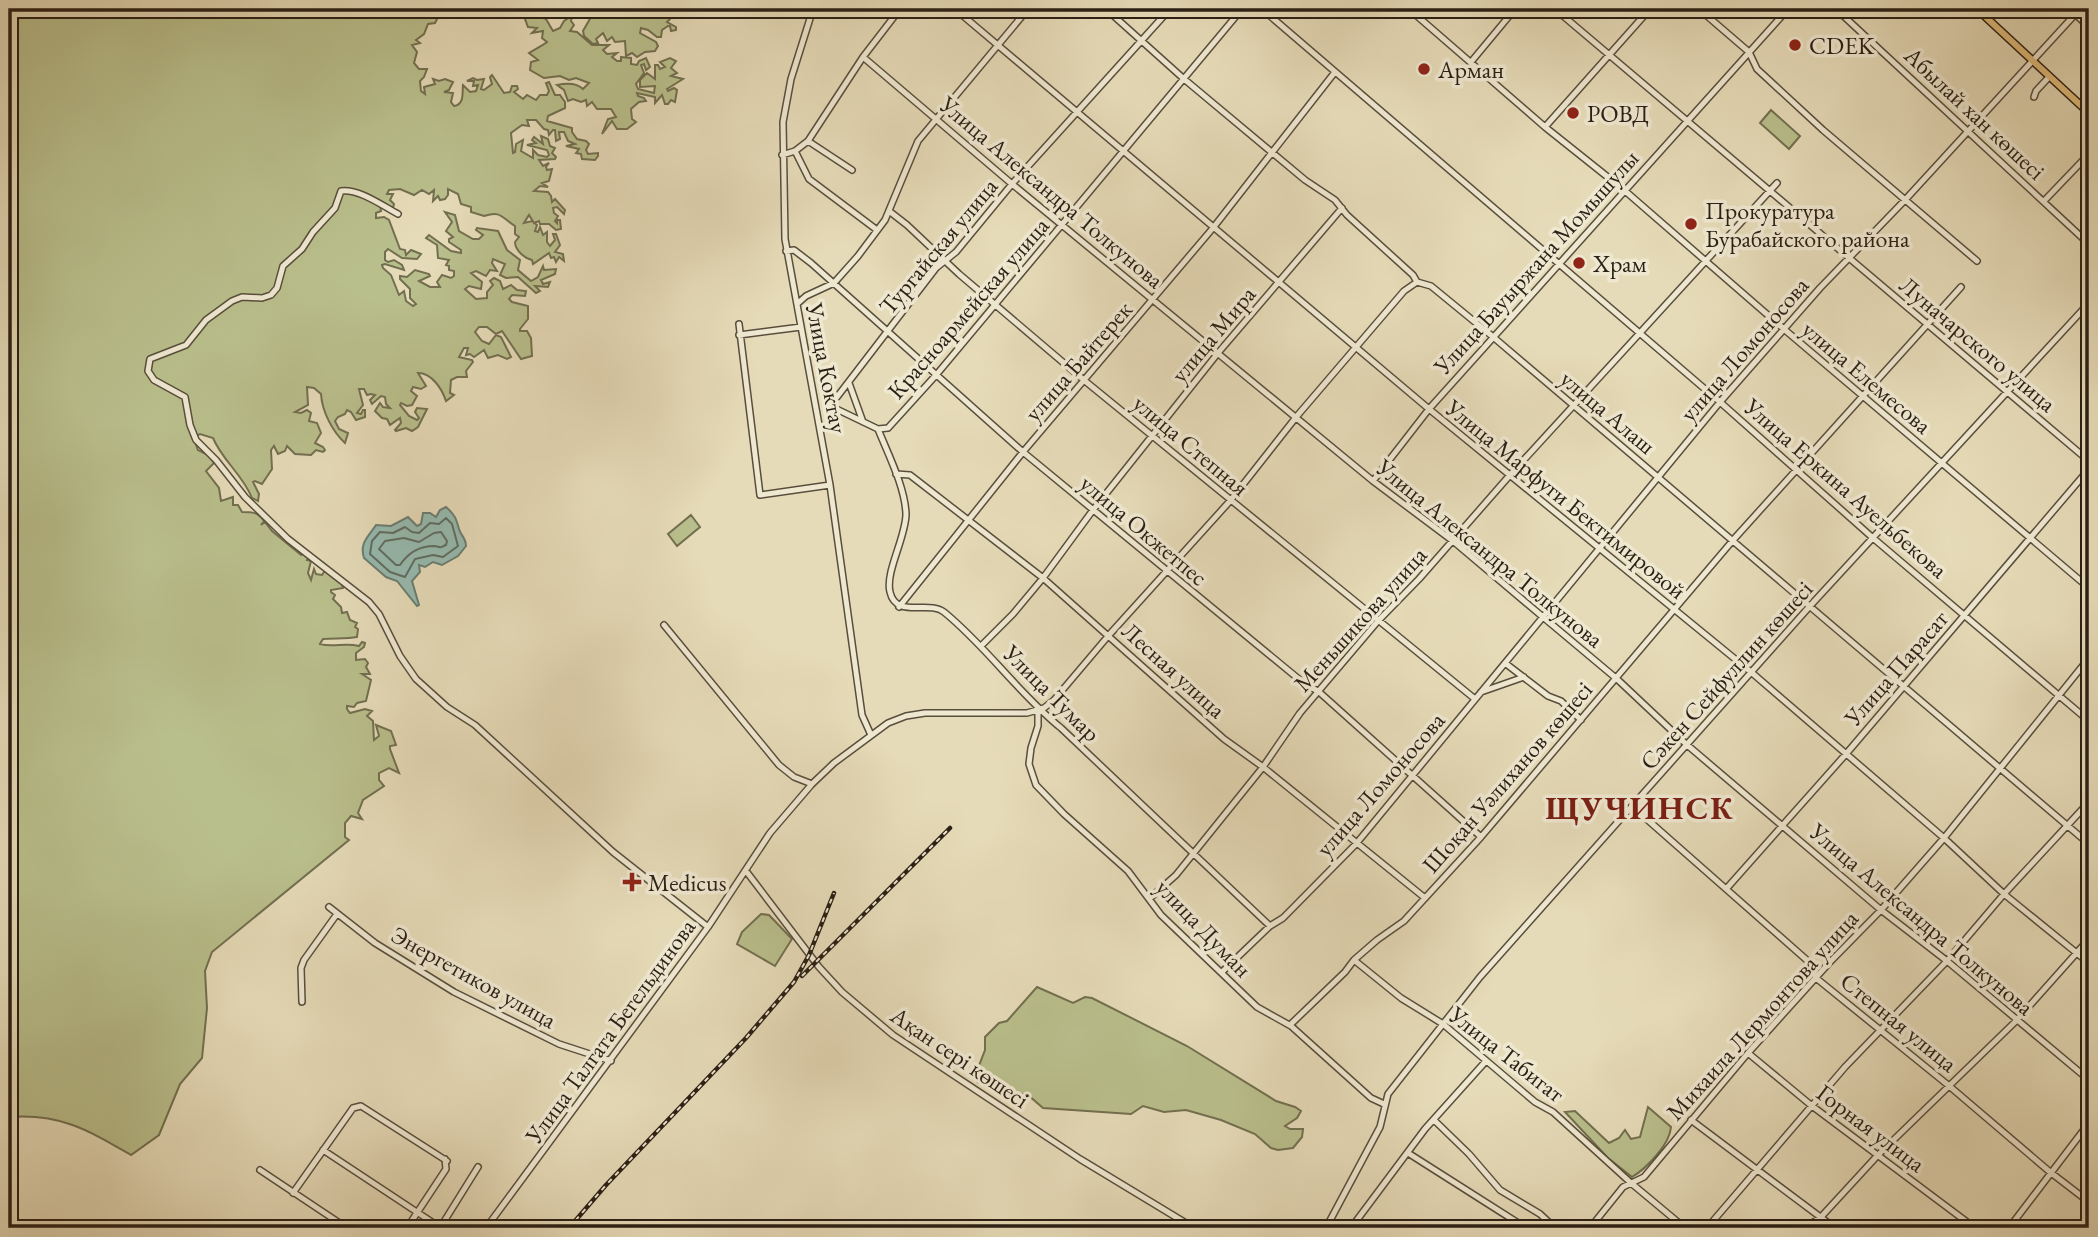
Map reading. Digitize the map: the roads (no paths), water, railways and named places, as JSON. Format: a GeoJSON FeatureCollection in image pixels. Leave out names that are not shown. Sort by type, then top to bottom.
{"type":"FeatureCollection","features":[{"type":"Feature","properties":{"kind":"main road"},"geometry":{"type":"LineString","coordinates":[[1976,9],[2089,113]]}},
{"type":"Feature","properties":{"kind":"street","name":"Улица Коктау"},"geometry":{"type":"LineString","coordinates":[[813,9],[791,79],[783,122],[786,251],[830,485],[862,715],[871,735]]}},
{"type":"Feature","properties":{"kind":"street"},"geometry":{"type":"LineString","coordinates":[[782,155],[795,151],[808,141],[863,57],[900,9]]}},
{"type":"Feature","properties":{"kind":"street","name":"Улица Марфуги Бектимировой"},"geometry":{"type":"LineString","coordinates":[[955,9],[1429,409],[1751,672],[1944,838],[2004,894],[2089,963]]}},
{"type":"Feature","properties":{"kind":"street"},"geometry":{"type":"LineString","coordinates":[[797,304],[806,296],[834,283],[877,230],[889,211],[918,141],[1028,9]]}},
{"type":"Feature","properties":{"kind":"street","name":"улица Алаш"},"geometry":{"type":"LineString","coordinates":[[1106,9],[1184,79],[1305,180],[1327,194],[1413,275],[1417,282],[1432,286],[1492,336],[1734,539],[2089,844]]}},
{"type":"Feature","properties":{"kind":"street","name":"Тургайская улица"},"geometry":{"type":"LineString","coordinates":[[816,408],[837,397],[927,279],[956,252],[1012,184],[1170,9]]}},
{"type":"Feature","properties":{"kind":"street","name":"Красноармейская улица"},"geometry":{"type":"LineString","coordinates":[[878,429],[888,428],[937,374],[1242,9]]}},
{"type":"Feature","properties":{"kind":"street","name":"Улица Еркина Ауельбекова"},"geometry":{"type":"LineString","coordinates":[[1262,9],[1720,402],[1873,538],[2089,721]]}},
{"type":"Feature","properties":{"kind":"street","name":"улица Елемесова"},"geometry":{"type":"LineString","coordinates":[[1409,9],[1545,127],[1625,190],[2089,588]]}},
{"type":"Feature","properties":{"kind":"street"},"geometry":{"type":"LineString","coordinates":[[1471,62],[1516,9]]}},
{"type":"Feature","properties":{"kind":"street","name":"Луначарского улица"},"geometry":{"type":"LineString","coordinates":[[1555,9],[2089,461]]}},
{"type":"Feature","properties":{"kind":"street"},"geometry":{"type":"LineString","coordinates":[[1545,127],[1650,9]]}},
{"type":"Feature","properties":{"kind":"street"},"geometry":{"type":"LineString","coordinates":[[1699,9],[1749,52],[1757,69],[1823,130],[1977,261]]}},
{"type":"Feature","properties":{"kind":"street","name":"Улица Бауыржана Момышулы"},"geometry":{"type":"LineString","coordinates":[[1373,481],[1429,409],[1492,336],[1788,9]]}},
{"type":"Feature","properties":{"kind":"street","name":"Абылай хан көшесі"},"geometry":{"type":"LineString","coordinates":[[1836,9],[2089,244]]}},
{"type":"Feature","properties":{"kind":"street"},"geometry":{"type":"LineString","coordinates":[[2070,9],[2078,11],[2089,27]]}},
{"type":"Feature","properties":{"kind":"street","name":"улица Ломоносова"},"geometry":{"type":"LineString","coordinates":[[1222,972],[1270,926],[1283,918],[1356,844],[1720,402],[1820,288],[1905,200],[2078,11]]}},
{"type":"Feature","properties":{"kind":"street","name":"Улица Александра Толкунова"},"geometry":{"type":"LineString","coordinates":[[863,57],[1218,354],[1297,416],[1373,481],[1452,541],[1617,679],[1686,744],[1881,910],[1947,961],[2089,1080]]}},
{"type":"Feature","properties":{"kind":"street","name":"улица Байтерек"},"geometry":{"type":"LineString","coordinates":[[899,607],[1023,452],[1213,228],[1335,72]]}},
{"type":"Feature","properties":{"kind":"street"},"geometry":{"type":"LineString","coordinates":[[2034,97],[2049,77]]}},
{"type":"Feature","properties":{"kind":"street"},"geometry":{"type":"LineString","coordinates":[[808,141],[852,170]]}},
{"type":"Feature","properties":{"kind":"street"},"geometry":{"type":"LineString","coordinates":[[795,151],[808,179],[877,230]]}},
{"type":"Feature","properties":{"kind":"street"},"geometry":{"type":"LineString","coordinates":[[2044,201],[2089,154]]}},
{"type":"Feature","properties":{"kind":"street","name":"Меньшикова улица"},"geometry":{"type":"LineString","coordinates":[[1149,899],[1176,875],[1263,767],[1300,713],[1378,621],[1777,183]]}},
{"type":"Feature","properties":{"kind":"street"},"geometry":{"type":"LineString","coordinates":[[398,214],[361,195],[341,191],[335,208],[313,232],[302,250],[283,266],[277,288],[271,295],[262,298],[242,297],[219,309],[206,320],[186,345],[152,357],[148,363],[148,371],[155,380],[185,397],[190,425],[197,440],[244,497],[288,539],[369,602],[379,614],[400,656],[416,679],[447,707],[475,725],[613,852],[708,927]]}},
{"type":"Feature","properties":{"kind":"street","name":"улица Мира"},"geometry":{"type":"LineString","coordinates":[[981,646],[1043,578],[1093,510],[1218,354],[1342,208]]}},
{"type":"Feature","properties":{"kind":"street","name":"улица Степная"},"geometry":{"type":"LineString","coordinates":[[889,211],[1085,381],[1475,699]]}},
{"type":"Feature","properties":{"kind":"street"},"geometry":{"type":"LineString","coordinates":[[1337,214],[1347,215]]}},
{"type":"Feature","properties":{"kind":"street","name":"улица Окжетпес"},"geometry":{"type":"LineString","coordinates":[[786,251],[794,250],[799,253],[1023,452],[1306,685],[1318,691],[1481,837]]}},
{"type":"Feature","properties":{"kind":"street"},"geometry":{"type":"LineString","coordinates":[[1038,710],[1054,700],[1230,501],[1297,416],[1404,291],[1417,282]]}},
{"type":"Feature","properties":{"kind":"street","name":"Шоқан Уәлиханов көшесі"},"geometry":{"type":"LineString","coordinates":[[1290,1025],[1354,960],[1404,921],[1481,837],[1734,539],[1961,287]]}},
{"type":"Feature","properties":{"kind":"street","name":"Сәкен Сейфуллин көшесі"},"geometry":{"type":"LineString","coordinates":[[1326,1228],[1380,1127],[1388,1094],[1480,977],[1810,606],[2089,303]]}},
{"type":"Feature","properties":{"kind":"street"},"geometry":{"type":"LineString","coordinates":[[739,324],[760,495],[830,485]]}},
{"type":"Feature","properties":{"kind":"street"},"geometry":{"type":"LineString","coordinates":[[739,335],[802,327]]}},
{"type":"Feature","properties":{"kind":"street"},"geometry":{"type":"LineString","coordinates":[[849,383],[863,422]]}},
{"type":"Feature","properties":{"kind":"street"},"geometry":{"type":"LineString","coordinates":[[826,404],[878,429],[896,474],[906,513],[889,585],[893,601],[899,607]]}},
{"type":"Feature","properties":{"kind":"street","name":"Улица Парасат"},"geometry":{"type":"LineString","coordinates":[[1727,888],[1783,827],[2089,469]]}},
{"type":"Feature","properties":{"kind":"street","name":"Лесная улица"},"geometry":{"type":"LineString","coordinates":[[896,474],[910,475],[1043,578],[1224,739],[1263,767],[1425,898]]}},
{"type":"Feature","properties":{"kind":"street","name":"Улица Тумар"},"geometry":{"type":"LineString","coordinates":[[899,607],[941,609],[981,646],[1038,710],[1061,728],[1270,926]]}},
{"type":"Feature","properties":{"kind":"street"},"geometry":{"type":"LineString","coordinates":[[664,625],[779,765],[794,777],[812,784]]}},
{"type":"Feature","properties":{"kind":"street","name":"Михаила Лермонтова улица"},"geometry":{"type":"LineString","coordinates":[[1590,1228],[1623,1187],[1644,1177],[1748,1053],[1881,910],[1944,838],[2089,658]]}},
{"type":"Feature","properties":{"kind":"street"},"geometry":{"type":"LineString","coordinates":[[1505,663],[1548,696],[1561,701],[1581,720]]}},
{"type":"Feature","properties":{"kind":"street"},"geometry":{"type":"LineString","coordinates":[[1481,692],[1524,677]]}},
{"type":"Feature","properties":{"kind":"street","name":"Улица Талгата Бегельдинова"},"geometry":{"type":"LineString","coordinates":[[486,1228],[708,927],[770,833],[834,763],[871,735],[896,719],[906,716],[925,713],[1027,713],[1038,710]]}},
{"type":"Feature","properties":{"kind":"street","name":"улица Думан"},"geometry":{"type":"LineString","coordinates":[[1038,710],[1038,726],[1029,764],[1036,785],[1128,871],[1161,915],[1257,1007],[1290,1025],[1371,1098],[1384,1104]]}},
{"type":"Feature","properties":{"kind":"street"},"geometry":{"type":"LineString","coordinates":[[1707,1228],[1880,1030],[1947,961],[2004,894],[2089,802]]}},
{"type":"Feature","properties":{"kind":"street","name":"Степная улица"},"geometry":{"type":"LineString","coordinates":[[1633,807],[1809,962],[1816,978],[2089,1202]]}},
{"type":"Feature","properties":{"kind":"street","name":"Ақан сері көшесі"},"geometry":{"type":"LineString","coordinates":[[746,871],[819,967],[842,992],[893,1035],[1080,1159],[1194,1228]]}},
{"type":"Feature","properties":{"kind":"street","name":"Энергетиков улица"},"geometry":{"type":"LineString","coordinates":[[329,907],[375,943],[454,992],[559,1044],[611,1061]]}},
{"type":"Feature","properties":{"kind":"street"},"geometry":{"type":"LineString","coordinates":[[302,1002],[301,968],[304,960],[337,915]]}},
{"type":"Feature","properties":{"kind":"street"},"geometry":{"type":"LineString","coordinates":[[1805,1228],[1821,1217],[1878,1155],[2016,1021],[2089,939]]}},
{"type":"Feature","properties":{"kind":"street","name":"Улица Табигат"},"geometry":{"type":"LineString","coordinates":[[1354,960],[1401,998],[1443,1024],[1535,1101],[1553,1112],[1685,1228]]}},
{"type":"Feature","properties":{"kind":"street","name":"Горная улица"},"geometry":{"type":"LineString","coordinates":[[1748,1053],[1812,1106],[1975,1228]]}},
{"type":"Feature","properties":{"kind":"street"},"geometry":{"type":"LineString","coordinates":[[1351,1228],[1434,1120],[1486,1061]]}},
{"type":"Feature","properties":{"kind":"street"},"geometry":{"type":"LineString","coordinates":[[293,1193],[353,1108],[361,1106],[446,1160],[446,1169],[407,1228]]}},
{"type":"Feature","properties":{"kind":"street"},"geometry":{"type":"LineString","coordinates":[[1434,1120],[1469,1154],[1500,1190],[1540,1214],[1555,1228]]}},
{"type":"Feature","properties":{"kind":"street"},"geometry":{"type":"LineString","coordinates":[[1690,1120],[1835,1228]]}},
{"type":"Feature","properties":{"kind":"street"},"geometry":{"type":"LineString","coordinates":[[2009,1228],[2089,1123]]}},
{"type":"Feature","properties":{"kind":"street"},"geometry":{"type":"LineString","coordinates":[[323,1150],[441,1228],[478,1167]]}},
{"type":"Feature","properties":{"kind":"street"},"geometry":{"type":"LineString","coordinates":[[1408,1153],[1508,1214],[1526,1228]]}},
{"type":"Feature","properties":{"kind":"street"},"geometry":{"type":"LineString","coordinates":[[260,1170],[347,1228]]}},
{"type":"Feature","properties":{"kind":"water"},"geometry":{"type":"Polygon","coordinates":[[[446,507],[455,517],[466,546],[458,556],[442,565],[433,562],[425,567],[419,565],[420,572],[412,581],[419,605],[417,606],[397,581],[386,577],[364,558],[364,544],[376,525],[391,526],[408,517],[417,526],[421,524],[423,513],[436,517],[440,510],[446,507]]]}},
{"type":"Feature","properties":{"kind":"railway"},"geometry":{"type":"LineString","coordinates":[[802,976],[950,828]]}},
{"type":"Feature","properties":{"kind":"railway"},"geometry":{"type":"LineString","coordinates":[[569,1228],[606,1185],[746,1038],[794,982],[809,955],[834,893]]}},
{"type":"Feature","properties":{"kind":"place","name":"CDEK"},"geometry":{"type":"Point","coordinates":[1795,45]}},
{"type":"Feature","properties":{"kind":"place","name":"Арман"},"geometry":{"type":"Point","coordinates":[1424,69]}},
{"type":"Feature","properties":{"kind":"place","name":"РОВД"},"geometry":{"type":"Point","coordinates":[1573,113]}},
{"type":"Feature","properties":{"kind":"place","name":"Прокуратура Бурабайского района"},"geometry":{"type":"Point","coordinates":[1691,224]}},
{"type":"Feature","properties":{"kind":"place","name":"Храм"},"geometry":{"type":"Point","coordinates":[1579,263]}},
{"type":"Feature","properties":{"kind":"place","name":"Medicus"},"geometry":{"type":"Point","coordinates":[632,882]}},
{"type":"Feature","properties":{"kind":"district","name":"ЩУЧИНСК"},"geometry":{"type":"Point","coordinates":[1640,808]}}]}
